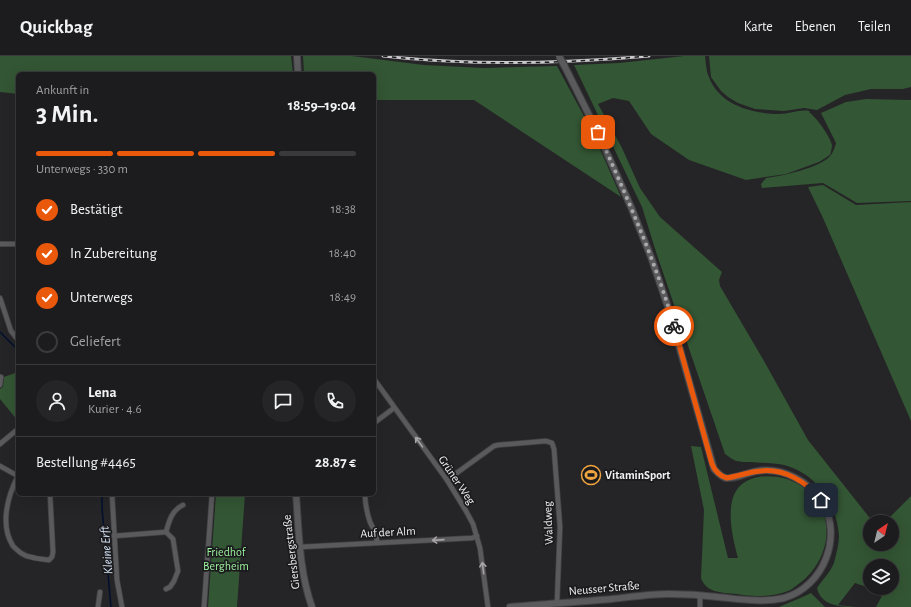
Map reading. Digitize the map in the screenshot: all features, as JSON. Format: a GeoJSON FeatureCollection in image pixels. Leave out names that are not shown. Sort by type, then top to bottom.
{"type":"FeatureCollection","features":[{"type":"Feature","properties":{"kind":"main road","name":"Neusser Straße"},"geometry":{"type":"LineString","coordinates":[[510,607],[661,595],[700,595],[761,600],[784,598],[798,591],[815,578],[825,563],[830,545],[829,519],[826,509],[815,492],[798,479],[786,474],[762,470],[727,478],[720,475],[714,468],[668,306],[651,257],[598,132],[559,56]]}},
{"type":"Feature","properties":{"kind":"main road"},"geometry":{"type":"LineString","coordinates":[[297,59],[298,72]]}},
{"type":"Feature","properties":{"kind":"main road","name":"Giersbergstraße"},"geometry":{"type":"LineString","coordinates":[[296,496],[300,547],[306,591],[312,607]]}},
{"type":"Feature","properties":{"kind":"street"},"geometry":{"type":"LineString","coordinates":[[0,244],[16,244]]}},
{"type":"Feature","properties":{"kind":"street"},"geometry":{"type":"LineString","coordinates":[[0,298],[11,331],[16,337]]}},
{"type":"Feature","properties":{"kind":"street"},"geometry":{"type":"LineString","coordinates":[[0,385],[1,376]]}},
{"type":"Feature","properties":{"kind":"street","name":"Grüner Weg"},"geometry":{"type":"LineString","coordinates":[[376,383],[447,480],[466,510],[477,536],[480,548],[488,607]]}},
{"type":"Feature","properties":{"kind":"street"},"geometry":{"type":"LineString","coordinates":[[376,421],[394,408]]}},
{"type":"Feature","properties":{"kind":"street"},"geometry":{"type":"LineString","coordinates":[[0,444],[16,431]]}},
{"type":"Feature","properties":{"kind":"street","name":"Waldweg"},"geometry":{"type":"LineString","coordinates":[[447,480],[498,445],[546,441],[552,443],[554,449],[560,527],[557,603]]}},
{"type":"Feature","properties":{"kind":"street"},"geometry":{"type":"LineString","coordinates":[[0,466],[16,475]]}},
{"type":"Feature","properties":{"kind":"street"},"geometry":{"type":"LineString","coordinates":[[16,481],[4,510],[2,519],[3,527],[8,541],[19,552],[30,557],[49,560],[52,557],[50,496]]}},
{"type":"Feature","properties":{"kind":"street"},"geometry":{"type":"LineString","coordinates":[[112,496],[117,580],[122,607]]}},
{"type":"Feature","properties":{"kind":"street"},"geometry":{"type":"LineString","coordinates":[[204,607],[212,496]]}},
{"type":"Feature","properties":{"kind":"street"},"geometry":{"type":"LineString","coordinates":[[364,496],[366,510],[377,535],[377,543]]}},
{"type":"Feature","properties":{"kind":"street"},"geometry":{"type":"LineString","coordinates":[[166,532],[174,511],[183,505]]}},
{"type":"Feature","properties":{"kind":"street"},"geometry":{"type":"LineString","coordinates":[[114,536],[166,532],[173,539],[178,571],[174,582],[166,589]]}},
{"type":"Feature","properties":{"kind":"street","name":"Auf der Alm"},"geometry":{"type":"LineString","coordinates":[[300,547],[472,538],[477,536]]}},
{"type":"Feature","properties":{"kind":"street"},"geometry":{"type":"LineString","coordinates":[[98,607],[100,592]]}},
{"type":"Feature","properties":{"kind":"street"},"geometry":{"type":"LineString","coordinates":[[700,595],[700,607]]}},
{"type":"Feature","properties":{"kind":"green space"},"geometry":{"type":"Polygon","coordinates":[[[0,56],[291,56],[293,72],[16,72],[16,94],[0,92],[0,56]]]}},
{"type":"Feature","properties":{"kind":"green space"},"geometry":{"type":"Polygon","coordinates":[[[303,56],[352,56],[424,65],[484,68],[557,66],[593,133],[621,197],[474,100],[376,100],[376,72],[304,72],[303,56]]]}},
{"type":"Feature","properties":{"kind":"green space"},"geometry":{"type":"Polygon","coordinates":[[[684,56],[705,56],[707,72],[714,87],[720,95],[729,101],[748,110],[769,114],[810,111],[809,112],[829,137],[832,145],[830,155],[819,162],[786,174],[746,180],[689,160],[651,134],[629,101],[613,98],[598,104],[622,148],[640,188],[660,217],[722,272],[719,280],[720,286],[808,440],[867,515],[863,515],[863,551],[899,551],[899,515],[892,515],[911,496],[911,607],[876,607],[882,595],[899,595],[899,559],[863,559],[863,586],[855,583],[838,605],[855,607],[838,606],[823,599],[817,588],[834,563],[839,536],[834,513],[823,492],[806,475],[795,469],[780,464],[736,461],[725,454],[642,207],[574,65],[619,63],[684,56]]]}},
{"type":"Feature","properties":{"kind":"green space"},"geometry":{"type":"Polygon","coordinates":[[[709,56],[911,56],[911,87],[903,89],[871,89],[845,95],[817,110],[804,108],[784,111],[755,109],[738,103],[721,91],[711,77],[709,56]]]}},
{"type":"Feature","properties":{"kind":"green space"},"geometry":{"type":"Polygon","coordinates":[[[866,99],[911,100],[911,201],[857,203],[823,183],[762,188],[761,184],[766,178],[800,171],[826,160],[832,154],[836,143],[821,113],[846,102],[866,99]]]}},
{"type":"Feature","properties":{"kind":"green space"},"geometry":{"type":"Polygon","coordinates":[[[823,185],[856,205],[911,202],[911,421],[823,218],[808,187],[823,185]]]}},
{"type":"Feature","properties":{"kind":"green space"},"geometry":{"type":"Polygon","coordinates":[[[16,373],[16,419],[0,399],[0,389],[3,387],[4,377],[16,373]]]}},
{"type":"Feature","properties":{"kind":"green space"},"geometry":{"type":"Polygon","coordinates":[[[691,446],[701,447],[728,558],[738,558],[731,526],[731,514],[735,493],[741,485],[751,479],[762,476],[774,476],[796,483],[815,497],[825,518],[826,538],[821,556],[811,573],[804,580],[788,591],[762,596],[749,596],[721,592],[711,590],[707,587],[701,578],[704,510],[691,446]]]}},
{"type":"Feature","properties":{"kind":"green space","name":"Friedhof Bergheim"},"geometry":{"type":"Polygon","coordinates":[[[216,496],[245,496],[237,607],[208,607],[216,496]]]}},
{"type":"Feature","properties":{"kind":"green space"},"geometry":{"type":"Polygon","coordinates":[[[811,593],[825,607],[779,607],[807,595],[811,593]]]}},
{"type":"Feature","properties":{"kind":"waterway","name":"Kleine Erft"},"geometry":{"type":"LineString","coordinates":[[0,332],[16,348]]}},
{"type":"Feature","properties":{"kind":"waterway","name":"Kleine Erft"},"geometry":{"type":"LineString","coordinates":[[102,496],[111,607]]}},
{"type":"Feature","properties":{"kind":"railway"},"geometry":{"type":"LineString","coordinates":[[383,56],[483,63],[582,61],[649,56]]}},
{"type":"Feature","properties":{"kind":"way so far"},"geometry":{"type":"LineString","coordinates":[[598,132],[651,257],[674,326]]}},
{"type":"Feature","properties":{"kind":"place","name":"VitaminSport"},"geometry":{"type":"Point","coordinates":[591,475]}},
{"type":"Feature","properties":{"kind":"route"},"geometry":{"type":"LineString","coordinates":[[674,326],[712,464],[716,471],[727,478],[762,470],[786,474],[807,485],[821,500]]}}]}
